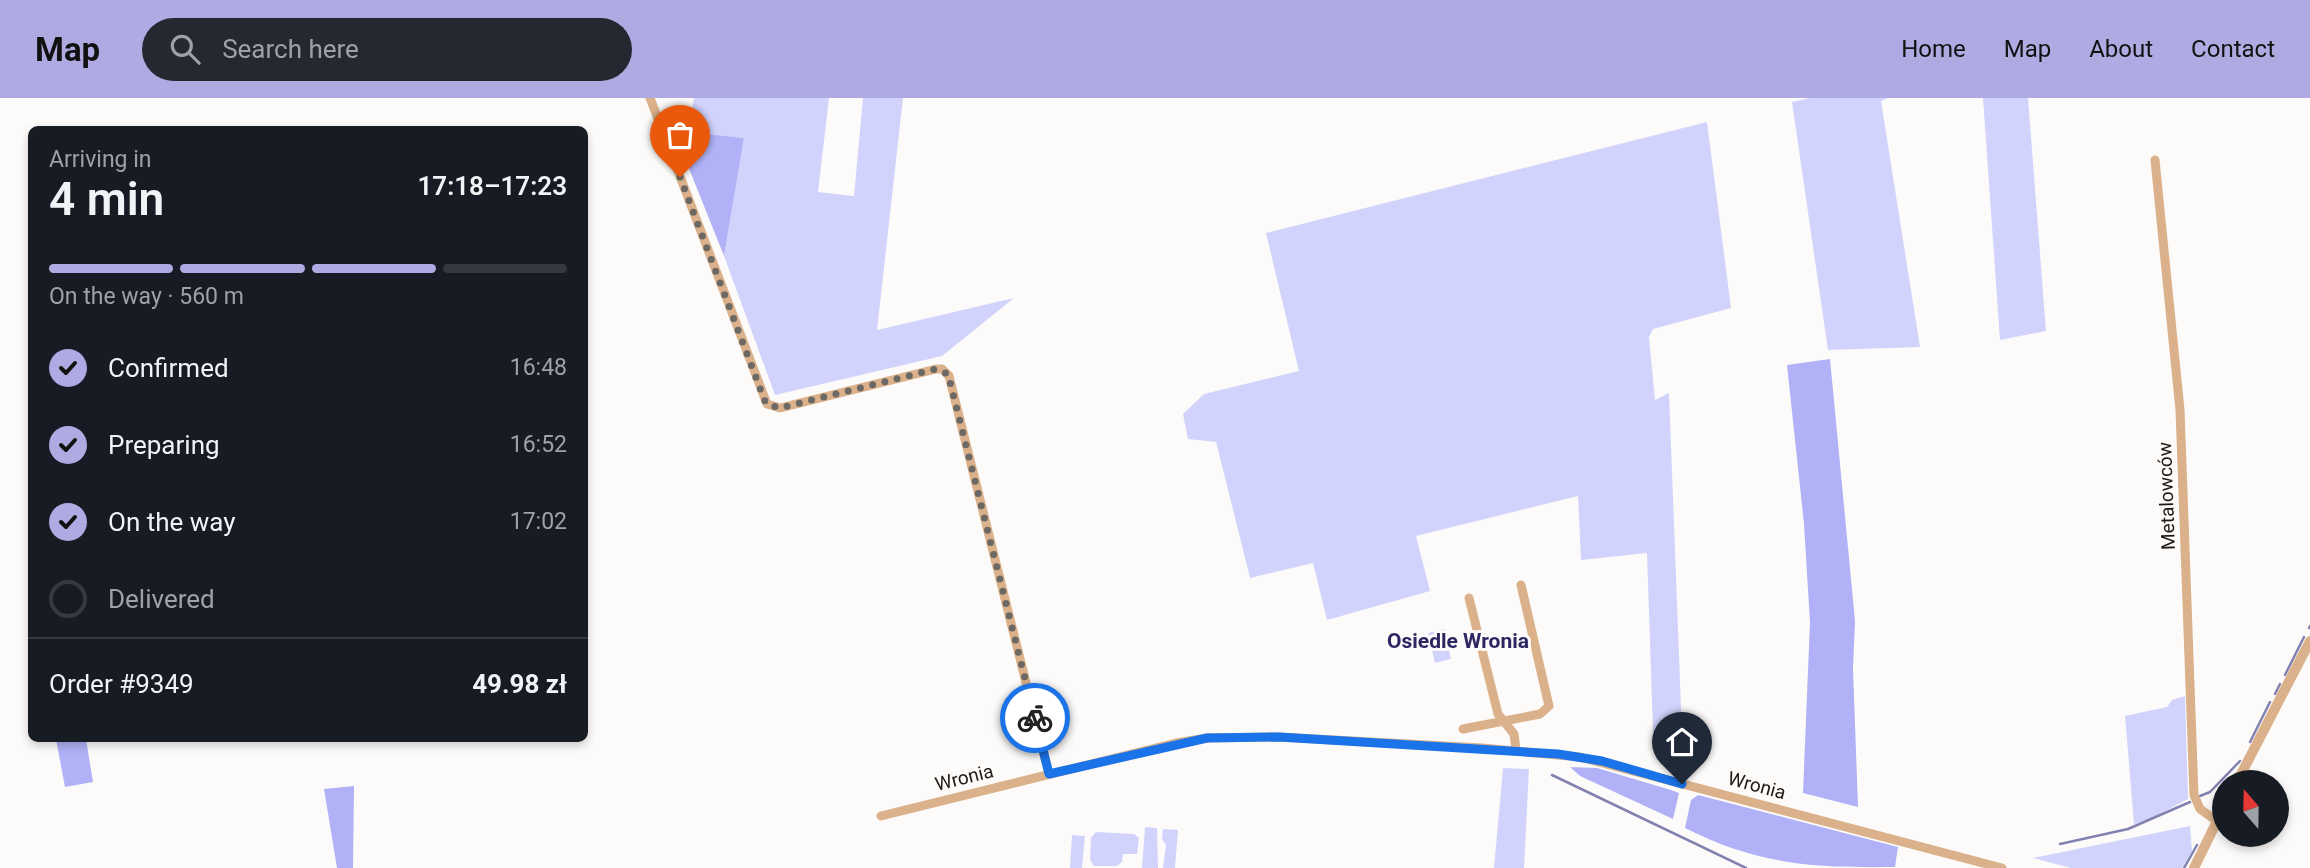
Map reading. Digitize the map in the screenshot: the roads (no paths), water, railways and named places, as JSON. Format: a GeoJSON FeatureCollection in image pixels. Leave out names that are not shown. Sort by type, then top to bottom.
{"type":"FeatureCollection","features":[{"type":"Feature","properties":{"kind":"street"},"geometry":{"type":"LineString","coordinates":[[650,98],[766,404],[780,408],[936,369],[948,374],[1049,774]]}},
{"type":"Feature","properties":{"kind":"street","name":"Metalowców"},"geometry":{"type":"LineString","coordinates":[[2155,160],[2180,410],[2194,794],[2200,809],[2212,817]]}},
{"type":"Feature","properties":{"kind":"street"},"geometry":{"type":"LineString","coordinates":[[1463,729],[1506,723],[1545,712],[1550,704],[1521,585]]}},
{"type":"Feature","properties":{"kind":"street"},"geometry":{"type":"LineString","coordinates":[[1469,598],[1498,714],[1516,738],[1516,750]]}},
{"type":"Feature","properties":{"kind":"street"},"geometry":{"type":"LineString","coordinates":[[2243,770],[2310,641]]}},
{"type":"Feature","properties":{"kind":"street","name":"Wronia"},"geometry":{"type":"LineString","coordinates":[[881,816],[1207,738],[1279,737],[1516,750],[1602,761],[2002,868]]}},
{"type":"Feature","properties":{"kind":"street"},"geometry":{"type":"LineString","coordinates":[[2193,868],[2212,831]]}},
{"type":"Feature","properties":{"kind":"waterway"},"geometry":{"type":"LineString","coordinates":[[2285,675],[2304,637]]}},
{"type":"Feature","properties":{"kind":"waterway"},"geometry":{"type":"LineString","coordinates":[[2275,694],[2280,684]]}},
{"type":"Feature","properties":{"kind":"waterway"},"geometry":{"type":"LineString","coordinates":[[2250,742],[2270,702]]}},
{"type":"Feature","properties":{"kind":"waterway"},"geometry":{"type":"LineString","coordinates":[[2200,796],[2210,792],[2240,761]]}},
{"type":"Feature","properties":{"kind":"waterway"},"geometry":{"type":"LineString","coordinates":[[1552,775],[1746,868]]}},
{"type":"Feature","properties":{"kind":"waterway"},"geometry":{"type":"LineString","coordinates":[[2060,844],[2128,829],[2190,802]]}},
{"type":"Feature","properties":{"kind":"waterway"},"geometry":{"type":"LineString","coordinates":[[2184,868],[2197,845]]}},
{"type":"Feature","properties":{"kind":"district","name":"Osiedle Wronia"},"geometry":{"type":"Point","coordinates":[1458,641]}}]}
